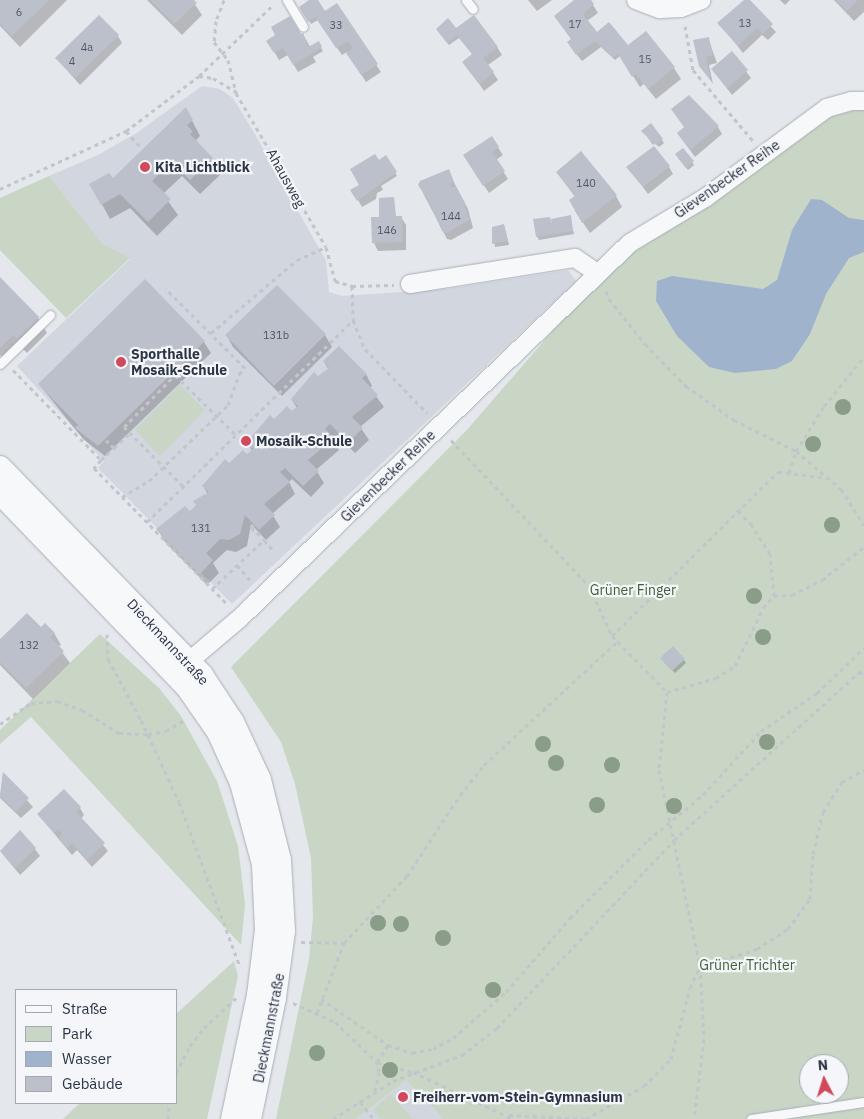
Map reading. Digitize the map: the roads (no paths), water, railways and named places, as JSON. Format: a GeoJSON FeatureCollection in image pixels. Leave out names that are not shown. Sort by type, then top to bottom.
{"type":"FeatureCollection","features":[{"type":"Feature","properties":{"kind":"street"},"geometry":{"type":"LineString","coordinates":[[636,0],[660,9],[681,8],[702,0]]}},
{"type":"Feature","properties":{"kind":"street","name":"Gievenbecker Reihe"},"geometry":{"type":"LineString","coordinates":[[182,667],[240,618],[630,243],[704,198],[828,108],[852,101],[864,101]]}},
{"type":"Feature","properties":{"kind":"street"},"geometry":{"type":"LineString","coordinates":[[410,284],[575,258],[597,273]]}},
{"type":"Feature","properties":{"kind":"street","name":"Dieckmannstraße"},"geometry":{"type":"LineString","coordinates":[[0,467],[182,667],[201,706],[231,758],[251,811],[263,869],[266,923],[263,965],[232,1119]]}},
{"type":"Feature","properties":{"kind":"street","name":"Dieckmannstraße"},"geometry":{"type":"LineString","coordinates":[[0,493],[182,667],[216,695],[246,747],[270,812],[280,860],[284,915],[282,959],[250,1119]]}},
{"type":"Feature","properties":{"kind":"lane"},"geometry":{"type":"LineString","coordinates":[[287,0],[303,27]]}},
{"type":"Feature","properties":{"kind":"lane"},"geometry":{"type":"LineString","coordinates":[[466,0],[473,9]]}},
{"type":"Feature","properties":{"kind":"lane"},"geometry":{"type":"LineString","coordinates":[[2,362],[50,315]]}},
{"type":"Feature","properties":{"kind":"lane"},"geometry":{"type":"LineString","coordinates":[[751,1119],[864,1102]]}},
{"type":"Feature","properties":{"kind":"water"},"geometry":{"type":"Polygon","coordinates":[[[811,199],[822,200],[849,218],[864,220],[864,252],[849,258],[826,294],[810,334],[792,361],[776,369],[735,373],[709,367],[677,336],[656,301],[657,281],[672,276],[763,289],[777,280],[792,230],[811,199]]]}},
{"type":"Feature","properties":{"kind":"place","name":"Kita Lichtblick"},"geometry":{"type":"Point","coordinates":[145,167]}},
{"type":"Feature","properties":{"kind":"place","name":"Sporthalle Mosaik-Schule"},"geometry":{"type":"Point","coordinates":[121,362]}},
{"type":"Feature","properties":{"kind":"place","name":"Mosaik-Schule"},"geometry":{"type":"Point","coordinates":[246,441]}},
{"type":"Feature","properties":{"kind":"place","name":"Freiherr-vom-Stein-Gymnasium"},"geometry":{"type":"Point","coordinates":[403,1097]}},
{"type":"Feature","properties":{"kind":"park label","name":"Grüner Finger"},"geometry":{"type":"Point","coordinates":[633,590]}},
{"type":"Feature","properties":{"kind":"park label","name":"Grüner Trichter"},"geometry":{"type":"Point","coordinates":[747,965]}}]}
